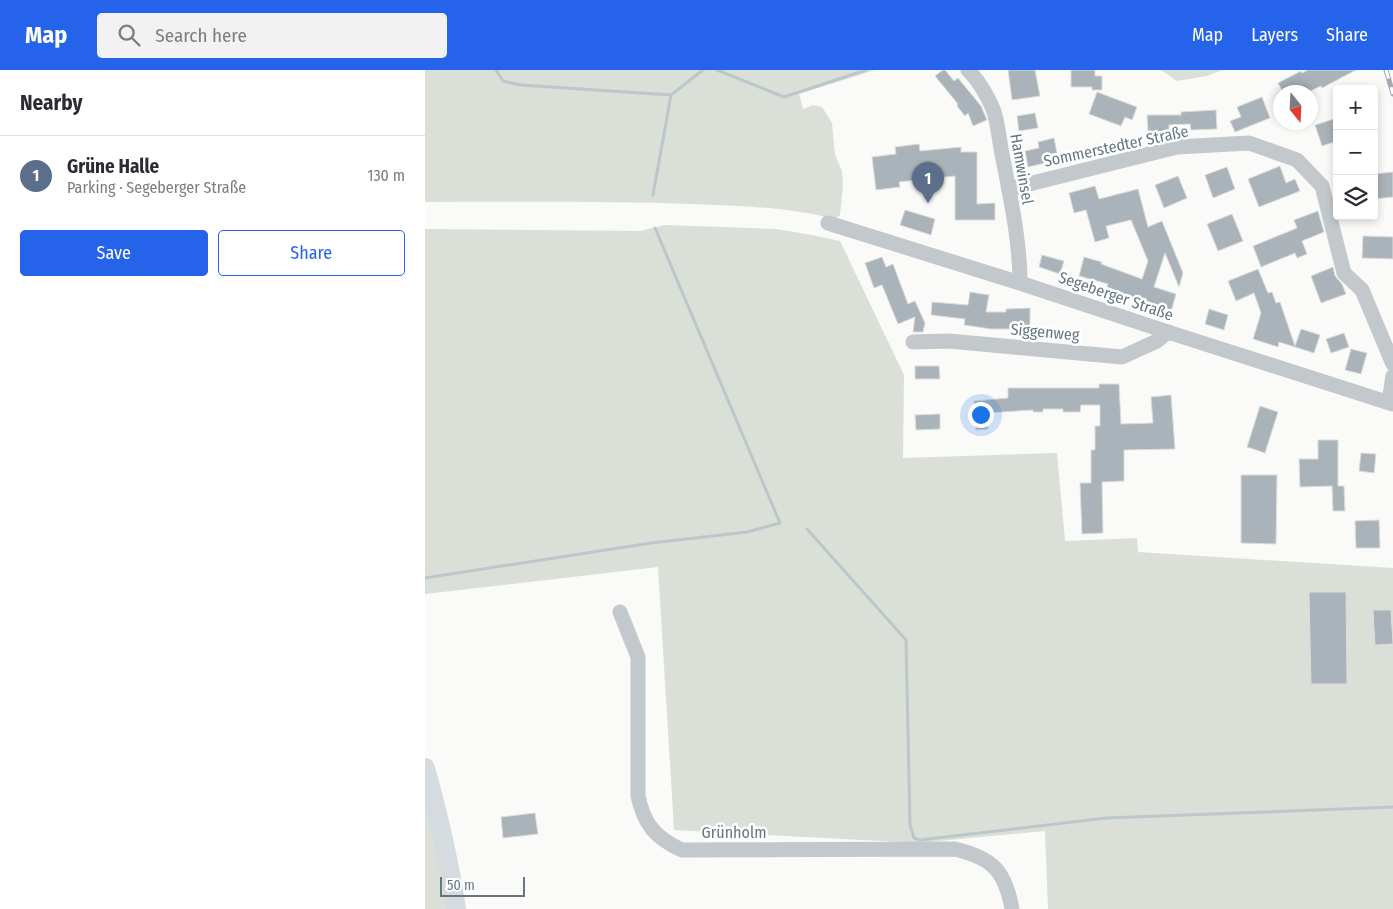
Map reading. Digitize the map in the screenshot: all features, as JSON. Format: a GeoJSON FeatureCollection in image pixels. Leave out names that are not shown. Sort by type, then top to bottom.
{"type":"FeatureCollection","features":[{"type":"Feature","properties":{"kind":"main road"},"geometry":{"type":"LineString","coordinates":[[425,768],[439,816],[452,878],[456,909]]}},
{"type":"Feature","properties":{"kind":"street","name":"Hamwinsel"},"geometry":{"type":"LineString","coordinates":[[968,70],[975,77],[993,110],[1009,189],[1020,262],[1020,283]]}},
{"type":"Feature","properties":{"kind":"street","name":"Sommerstedter Straße"},"geometry":{"type":"LineString","coordinates":[[1009,189],[1177,147],[1249,143],[1297,160],[1322,186],[1344,274],[1362,290],[1393,364]]}},
{"type":"Feature","properties":{"kind":"street","name":"Segeberger Straße"},"geometry":{"type":"LineString","coordinates":[[829,223],[1391,403]]}},
{"type":"Feature","properties":{"kind":"street","name":"Siggenweg"},"geometry":{"type":"LineString","coordinates":[[913,342],[949,342],[1122,357],[1157,341],[1168,332]]}},
{"type":"Feature","properties":{"kind":"street"},"geometry":{"type":"LineString","coordinates":[[1391,403],[1393,376]]}},
{"type":"Feature","properties":{"kind":"street","name":"Grünholm"},"geometry":{"type":"LineString","coordinates":[[620,612],[637,656],[637,796],[642,812],[659,838],[682,850],[955,849],[976,854],[989,862],[1004,881],[1013,909]]}},
{"type":"Feature","properties":{"kind":"shaded area"},"geometry":{"type":"Polygon","coordinates":[[[425,70],[875,70],[799,94],[803,109],[813,105],[822,107],[832,123],[835,155],[842,171],[843,186],[840,215],[835,219],[746,206],[592,202],[425,202],[425,70]]]}},
{"type":"Feature","properties":{"kind":"shaded area"},"geometry":{"type":"Polygon","coordinates":[[[1161,70],[1222,70],[1207,76],[1177,81],[1161,70]]]}},
{"type":"Feature","properties":{"kind":"shaded area"},"geometry":{"type":"Polygon","coordinates":[[[665,225],[776,229],[840,241],[904,375],[903,458],[1057,453],[1065,541],[1137,538],[1138,552],[1393,568],[1393,909],[1048,909],[1045,831],[919,843],[674,830],[658,567],[425,594],[425,229],[640,231],[665,225]]]}},
{"type":"Feature","properties":{"kind":"shaded area"},"geometry":{"type":"Polygon","coordinates":[[[425,796],[444,881],[446,909],[425,909],[425,796]]]}},
{"type":"Feature","properties":{"kind":"building"},"geometry":{"type":"Polygon","coordinates":[[[943,70],[954,81],[958,78],[981,106],[987,120],[973,126],[968,113],[965,116],[957,106],[958,104],[935,76],[943,70]]]}},
{"type":"Feature","properties":{"kind":"building"},"geometry":{"type":"Polygon","coordinates":[[[1008,70],[1035,70],[1040,96],[1012,100],[1008,70]]]}},
{"type":"Feature","properties":{"kind":"building"},"geometry":{"type":"Polygon","coordinates":[[[1071,70],[1095,70],[1095,76],[1102,76],[1102,90],[1092,90],[1092,87],[1071,87],[1071,70]]]}},
{"type":"Feature","properties":{"kind":"building"},"geometry":{"type":"Polygon","coordinates":[[[1308,70],[1356,70],[1322,88],[1321,86],[1318,87],[1318,85],[1279,85],[1278,83],[1301,71],[1302,73],[1308,70]]]}},
{"type":"Feature","properties":{"kind":"building"},"geometry":{"type":"Polygon","coordinates":[[[1097,92],[1137,107],[1132,120],[1125,117],[1121,126],[1089,114],[1097,92]]]}},
{"type":"Feature","properties":{"kind":"building"},"geometry":{"type":"Polygon","coordinates":[[[1262,97],[1270,118],[1235,132],[1230,121],[1241,117],[1237,107],[1262,97]]]}},
{"type":"Feature","properties":{"kind":"building"},"geometry":{"type":"Polygon","coordinates":[[[1216,110],[1217,129],[1191,130],[1190,124],[1169,125],[1169,132],[1148,132],[1147,115],[1181,115],[1181,112],[1216,110]]]}},
{"type":"Feature","properties":{"kind":"building"},"geometry":{"type":"Polygon","coordinates":[[[1035,113],[1038,128],[1019,131],[1017,116],[1035,113]]]}},
{"type":"Feature","properties":{"kind":"building"},"geometry":{"type":"Polygon","coordinates":[[[1333,119],[1333,142],[1322,146],[1317,130],[1318,124],[1333,119]]]}},
{"type":"Feature","properties":{"kind":"building"},"geometry":{"type":"Polygon","coordinates":[[[1054,138],[1057,153],[1052,154],[1054,161],[1028,167],[1025,151],[1039,148],[1038,142],[1054,138]]]}},
{"type":"Feature","properties":{"kind":"building"},"geometry":{"type":"Polygon","coordinates":[[[919,144],[920,151],[961,147],[961,152],[977,152],[977,204],[995,203],[995,220],[955,220],[955,176],[899,182],[900,187],[876,190],[872,157],[896,154],[895,147],[919,144]]]}},
{"type":"Feature","properties":{"kind":"building"},"geometry":{"type":"Polygon","coordinates":[[[1280,166],[1286,183],[1295,179],[1300,191],[1259,207],[1248,179],[1280,166]]]}},
{"type":"Feature","properties":{"kind":"building"},"geometry":{"type":"Polygon","coordinates":[[[1227,167],[1235,189],[1213,198],[1205,175],[1227,167]]]}},
{"type":"Feature","properties":{"kind":"building"},"geometry":{"type":"Polygon","coordinates":[[[1393,172],[1393,197],[1378,199],[1378,174],[1393,172]]]}},
{"type":"Feature","properties":{"kind":"building"},"geometry":{"type":"Polygon","coordinates":[[[1178,176],[1187,198],[1164,208],[1155,185],[1178,176]]]}},
{"type":"Feature","properties":{"kind":"building"},"geometry":{"type":"Polygon","coordinates":[[[1095,186],[1099,199],[1138,189],[1148,227],[1162,221],[1183,273],[1179,287],[1165,253],[1154,287],[1176,294],[1171,312],[1139,302],[1139,300],[1107,287],[1108,284],[1079,276],[1084,257],[1102,262],[1101,264],[1142,279],[1148,261],[1131,220],[1106,226],[1109,238],[1095,242],[1086,210],[1074,213],[1069,193],[1095,186]]]}},
{"type":"Feature","properties":{"kind":"building"},"geometry":{"type":"Polygon","coordinates":[[[905,210],[935,219],[931,235],[900,225],[905,210]]]}},
{"type":"Feature","properties":{"kind":"building"},"geometry":{"type":"Polygon","coordinates":[[[1318,211],[1324,232],[1302,241],[1307,254],[1297,258],[1295,253],[1261,267],[1253,246],[1297,228],[1294,220],[1318,211]]]}},
{"type":"Feature","properties":{"kind":"building"},"geometry":{"type":"Polygon","coordinates":[[[1232,214],[1243,241],[1218,251],[1207,224],[1232,214]]]}},
{"type":"Feature","properties":{"kind":"building"},"geometry":{"type":"Polygon","coordinates":[[[1363,236],[1393,237],[1393,259],[1362,258],[1363,236]]]}},
{"type":"Feature","properties":{"kind":"building"},"geometry":{"type":"Polygon","coordinates":[[[1042,255],[1064,261],[1060,274],[1039,267],[1042,255]]]}},
{"type":"Feature","properties":{"kind":"building"},"geometry":{"type":"Polygon","coordinates":[[[882,257],[886,267],[893,264],[908,304],[915,301],[925,323],[923,332],[913,332],[915,317],[898,324],[882,285],[874,288],[865,263],[882,257]]]}},
{"type":"Feature","properties":{"kind":"building"},"geometry":{"type":"Polygon","coordinates":[[[1333,267],[1335,276],[1342,284],[1346,294],[1321,303],[1311,276],[1333,267]]]}},
{"type":"Feature","properties":{"kind":"building"},"geometry":{"type":"Polygon","coordinates":[[[1258,269],[1268,293],[1272,292],[1276,303],[1280,302],[1295,346],[1301,329],[1320,335],[1314,353],[1279,342],[1278,347],[1253,339],[1261,313],[1254,293],[1236,301],[1228,281],[1258,269]]]}},
{"type":"Feature","properties":{"kind":"building"},"geometry":{"type":"Polygon","coordinates":[[[970,292],[989,295],[986,312],[1006,312],[1006,309],[1030,308],[1030,326],[1018,326],[1018,329],[991,329],[964,325],[965,319],[931,315],[932,302],[968,305],[970,292]]]}},
{"type":"Feature","properties":{"kind":"building"},"geometry":{"type":"Polygon","coordinates":[[[1209,309],[1228,315],[1224,330],[1205,324],[1209,309]]]}},
{"type":"Feature","properties":{"kind":"building"},"geometry":{"type":"Polygon","coordinates":[[[1344,333],[1349,347],[1331,353],[1326,339],[1344,333]]]}},
{"type":"Feature","properties":{"kind":"building"},"geometry":{"type":"Polygon","coordinates":[[[1351,349],[1367,353],[1361,374],[1345,370],[1351,349]]]}},
{"type":"Feature","properties":{"kind":"building"},"geometry":{"type":"Polygon","coordinates":[[[915,366],[939,366],[940,379],[915,379],[915,366]]]}},
{"type":"Feature","properties":{"kind":"building"},"geometry":{"type":"Polygon","coordinates":[[[1099,384],[1119,384],[1121,424],[1153,423],[1151,397],[1171,395],[1175,449],[1124,450],[1124,481],[1102,482],[1103,533],[1082,534],[1080,483],[1091,483],[1091,450],[1095,450],[1095,426],[1100,426],[1100,405],[1081,405],[1080,412],[1063,412],[1063,409],[1043,409],[1043,412],[1033,412],[1033,410],[987,413],[988,429],[976,430],[974,401],[1008,398],[1008,388],[1099,388],[1099,384]]]}},
{"type":"Feature","properties":{"kind":"building"},"geometry":{"type":"Polygon","coordinates":[[[1260,406],[1278,412],[1265,453],[1247,447],[1260,406]]]}},
{"type":"Feature","properties":{"kind":"building"},"geometry":{"type":"Polygon","coordinates":[[[940,414],[940,429],[916,430],[915,415],[940,414]]]}},
{"type":"Feature","properties":{"kind":"building"},"geometry":{"type":"Polygon","coordinates":[[[1318,440],[1338,440],[1338,486],[1344,486],[1345,511],[1333,511],[1332,486],[1300,487],[1299,459],[1318,459],[1318,440]]]}},
{"type":"Feature","properties":{"kind":"building"},"geometry":{"type":"Polygon","coordinates":[[[1361,453],[1376,454],[1374,473],[1359,471],[1361,453]]]}},
{"type":"Feature","properties":{"kind":"building"},"geometry":{"type":"Polygon","coordinates":[[[1241,475],[1277,475],[1276,544],[1241,543],[1241,475]]]}},
{"type":"Feature","properties":{"kind":"building"},"geometry":{"type":"Polygon","coordinates":[[[1379,520],[1380,548],[1356,548],[1355,521],[1379,520]]]}},
{"type":"Feature","properties":{"kind":"building"},"geometry":{"type":"Polygon","coordinates":[[[1309,592],[1346,592],[1347,684],[1311,684],[1309,592]]]}},
{"type":"Feature","properties":{"kind":"building"},"geometry":{"type":"Polygon","coordinates":[[[1373,610],[1391,610],[1393,644],[1375,645],[1373,610]]]}},
{"type":"Feature","properties":{"kind":"building"},"geometry":{"type":"Polygon","coordinates":[[[535,813],[538,834],[503,838],[501,817],[535,813]]]}},
{"type":"Feature","properties":{"kind":"waterway"},"geometry":{"type":"LineString","coordinates":[[496,70],[503,81],[521,85],[671,95]]}},
{"type":"Feature","properties":{"kind":"waterway"},"geometry":{"type":"LineString","coordinates":[[653,195],[671,95],[703,70]]}},
{"type":"Feature","properties":{"kind":"waterway"},"geometry":{"type":"LineString","coordinates":[[717,70],[784,97],[866,70]]}},
{"type":"Feature","properties":{"kind":"waterway"},"geometry":{"type":"LineString","coordinates":[[425,578],[651,543],[747,532],[780,523],[655,228]]}},
{"type":"Feature","properties":{"kind":"waterway"},"geometry":{"type":"LineString","coordinates":[[807,529],[906,640],[910,825],[914,838],[920,840],[1106,818],[1393,807]]}},
{"type":"Feature","properties":{"kind":"railway"},"geometry":{"type":"LineString","coordinates":[[1386,70],[1393,94]]}},
{"type":"Feature","properties":{"kind":"place","name":"Grüne Halle"},"geometry":{"type":"Point","coordinates":[928,203]}}]}
